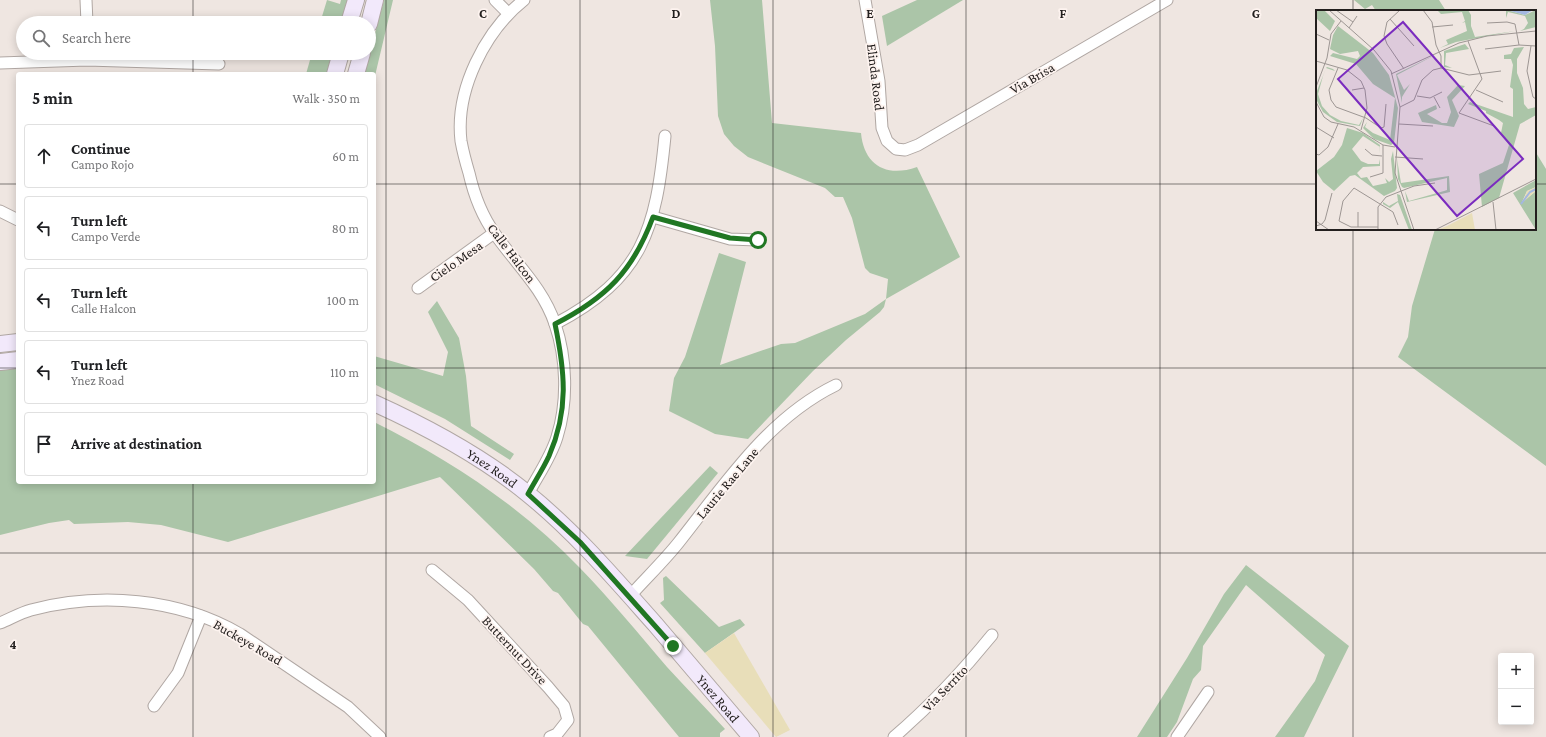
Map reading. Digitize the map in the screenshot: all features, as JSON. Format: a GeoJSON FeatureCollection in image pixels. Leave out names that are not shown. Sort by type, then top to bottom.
{"type":"FeatureCollection","features":[{"type":"Feature","properties":{"kind":"main road"},"geometry":{"type":"LineString","coordinates":[[352,16],[356,0]]}},
{"type":"Feature","properties":{"kind":"main road"},"geometry":{"type":"LineString","coordinates":[[371,16],[376,0]]}},
{"type":"Feature","properties":{"kind":"main road"},"geometry":{"type":"LineString","coordinates":[[336,72],[339,60]]}},
{"type":"Feature","properties":{"kind":"main road"},"geometry":{"type":"LineString","coordinates":[[357,72],[360,60]]}},
{"type":"Feature","properties":{"kind":"main road"},"geometry":{"type":"LineString","coordinates":[[0,344],[16,342]]}},
{"type":"Feature","properties":{"kind":"main road"},"geometry":{"type":"LineString","coordinates":[[0,362],[16,360]]}},
{"type":"Feature","properties":{"kind":"main road","name":"Ynez Road"},"geometry":{"type":"LineString","coordinates":[[376,405],[431,430],[470,453],[528,494],[580,542],[630,596],[751,737]]}},
{"type":"Feature","properties":{"kind":"street"},"geometry":{"type":"LineString","coordinates":[[86,0],[87,16]]}},
{"type":"Feature","properties":{"kind":"street"},"geometry":{"type":"LineString","coordinates":[[495,0],[508,13]]}},
{"type":"Feature","properties":{"kind":"street","name":"Calle Halcon"},"geometry":{"type":"LineString","coordinates":[[524,0],[508,13],[485,43],[470,76],[462,109],[461,140],[476,200],[494,233],[538,288],[555,324],[563,365],[564,399],[557,437],[548,458],[528,494]]}},
{"type":"Feature","properties":{"kind":"street","name":"Elinda Road"},"geometry":{"type":"LineString","coordinates":[[865,0],[879,81],[882,128],[887,141],[896,149]]}},
{"type":"Feature","properties":{"kind":"street","name":"Via Brisa"},"geometry":{"type":"LineString","coordinates":[[896,149],[905,150],[918,145],[1167,0]]}},
{"type":"Feature","properties":{"kind":"street"},"geometry":{"type":"LineString","coordinates":[[0,63],[44,60]]}},
{"type":"Feature","properties":{"kind":"street"},"geometry":{"type":"LineString","coordinates":[[144,60],[219,64]]}},
{"type":"Feature","properties":{"kind":"street"},"geometry":{"type":"LineString","coordinates":[[555,324],[573,315],[598,298],[617,280],[637,255],[653,217],[661,172],[665,136]]}},
{"type":"Feature","properties":{"kind":"street"},"geometry":{"type":"LineString","coordinates":[[0,210],[16,219]]}},
{"type":"Feature","properties":{"kind":"street"},"geometry":{"type":"LineString","coordinates":[[653,217],[730,238],[758,240]]}},
{"type":"Feature","properties":{"kind":"street","name":"Cielo Mesa"},"geometry":{"type":"LineString","coordinates":[[418,288],[494,233]]}},
{"type":"Feature","properties":{"kind":"street","name":"Laurie Rae Lane"},"geometry":{"type":"LineString","coordinates":[[630,596],[677,544],[738,468],[776,425],[803,404],[836,385]]}},
{"type":"Feature","properties":{"kind":"street","name":"Butternut Drive"},"geometry":{"type":"LineString","coordinates":[[432,570],[468,600],[564,706],[568,720],[558,734],[550,737]]}},
{"type":"Feature","properties":{"kind":"street","name":"Buckeye Road"},"geometry":{"type":"LineString","coordinates":[[0,623],[29,611],[72,601],[108,599],[176,608],[223,624],[299,673],[348,707],[380,737]]}},
{"type":"Feature","properties":{"kind":"street"},"geometry":{"type":"LineString","coordinates":[[154,706],[178,674],[201,616]]}},
{"type":"Feature","properties":{"kind":"street","name":"Via Serrito"},"geometry":{"type":"LineString","coordinates":[[894,737],[920,714],[966,667],[992,635]]}},
{"type":"Feature","properties":{"kind":"street"},"geometry":{"type":"LineString","coordinates":[[1177,737],[1208,692]]}},
{"type":"Feature","properties":{"kind":"green space"},"geometry":{"type":"Polygon","coordinates":[[[327,0],[340,4],[341,0],[350,0],[346,16],[322,16],[327,0]]]}},
{"type":"Feature","properties":{"kind":"green space"},"geometry":{"type":"Polygon","coordinates":[[[384,0],[393,0],[376,72],[365,72],[368,60],[376,60],[376,30],[384,0]]]}},
{"type":"Feature","properties":{"kind":"green space"},"geometry":{"type":"Polygon","coordinates":[[[710,0],[762,0],[772,123],[861,133],[863,144],[867,153],[872,161],[878,166],[886,170],[896,171],[917,167],[960,257],[886,299],[888,279],[870,273],[865,268],[852,218],[843,197],[835,197],[825,188],[748,157],[734,146],[724,134],[718,116],[715,46],[710,0]]]}},
{"type":"Feature","properties":{"kind":"green space"},"geometry":{"type":"Polygon","coordinates":[[[917,0],[963,0],[887,46],[882,16],[917,0]]]}},
{"type":"Feature","properties":{"kind":"green space"},"geometry":{"type":"Polygon","coordinates":[[[1354,0],[1439,0],[1445,10],[1375,10],[1372,5],[1365,9],[1354,0]]]}},
{"type":"Feature","properties":{"kind":"green space"},"geometry":{"type":"Polygon","coordinates":[[[310,60],[333,60],[330,72],[307,72],[310,60]]]}},
{"type":"Feature","properties":{"kind":"green space"},"geometry":{"type":"Polygon","coordinates":[[[1536,153],[1546,169],[1546,466],[1398,357],[1408,337],[1412,306],[1435,230],[1536,230],[1536,153]]]}},
{"type":"Feature","properties":{"kind":"green space"},"geometry":{"type":"Polygon","coordinates":[[[719,253],[746,262],[720,365],[781,344],[795,343],[865,314],[886,299],[884,307],[880,312],[846,340],[813,371],[748,439],[715,434],[669,411],[674,378],[685,357],[719,253]]]}},
{"type":"Feature","properties":{"kind":"green space"},"geometry":{"type":"Polygon","coordinates":[[[437,301],[459,338],[466,376],[471,426],[514,454],[510,460],[445,419],[376,385],[376,357],[443,376],[448,352],[428,312],[437,301]]]}},
{"type":"Feature","properties":{"kind":"green space"},"geometry":{"type":"Polygon","coordinates":[[[16,367],[16,484],[376,484],[376,423],[402,436],[456,468],[508,504],[533,524],[579,567],[624,616],[667,667],[725,729],[720,733],[720,737],[679,737],[588,626],[583,624],[558,593],[553,591],[534,569],[440,477],[228,542],[161,525],[128,522],[74,524],[69,520],[49,523],[0,535],[0,369],[16,367]]]}},
{"type":"Feature","properties":{"kind":"green space"},"geometry":{"type":"Polygon","coordinates":[[[710,466],[718,473],[647,559],[625,556],[710,466]]]}},
{"type":"Feature","properties":{"kind":"green space"},"geometry":{"type":"Polygon","coordinates":[[[1246,565],[1349,646],[1304,737],[1275,737],[1315,681],[1325,655],[1246,585],[1203,646],[1201,670],[1193,679],[1177,722],[1167,737],[1137,737],[1187,658],[1224,594],[1246,565]]]}},
{"type":"Feature","properties":{"kind":"green space"},"geometry":{"type":"Polygon","coordinates":[[[666,576],[719,627],[740,619],[745,625],[705,653],[660,603],[664,600],[663,578],[666,576]]]}},
{"type":"Feature","properties":{"kind":"sand"},"geometry":{"type":"Polygon","coordinates":[[[734,633],[790,730],[776,737],[705,653],[734,633]]]}},
{"type":"Feature","properties":{"kind":"route"},"geometry":{"type":"LineString","coordinates":[[673,646],[630,596],[580,542],[528,494],[548,458],[557,437],[564,399],[563,365],[555,324],[573,315],[598,298],[617,280],[637,255],[653,217],[730,238],[758,240]]}}]}
